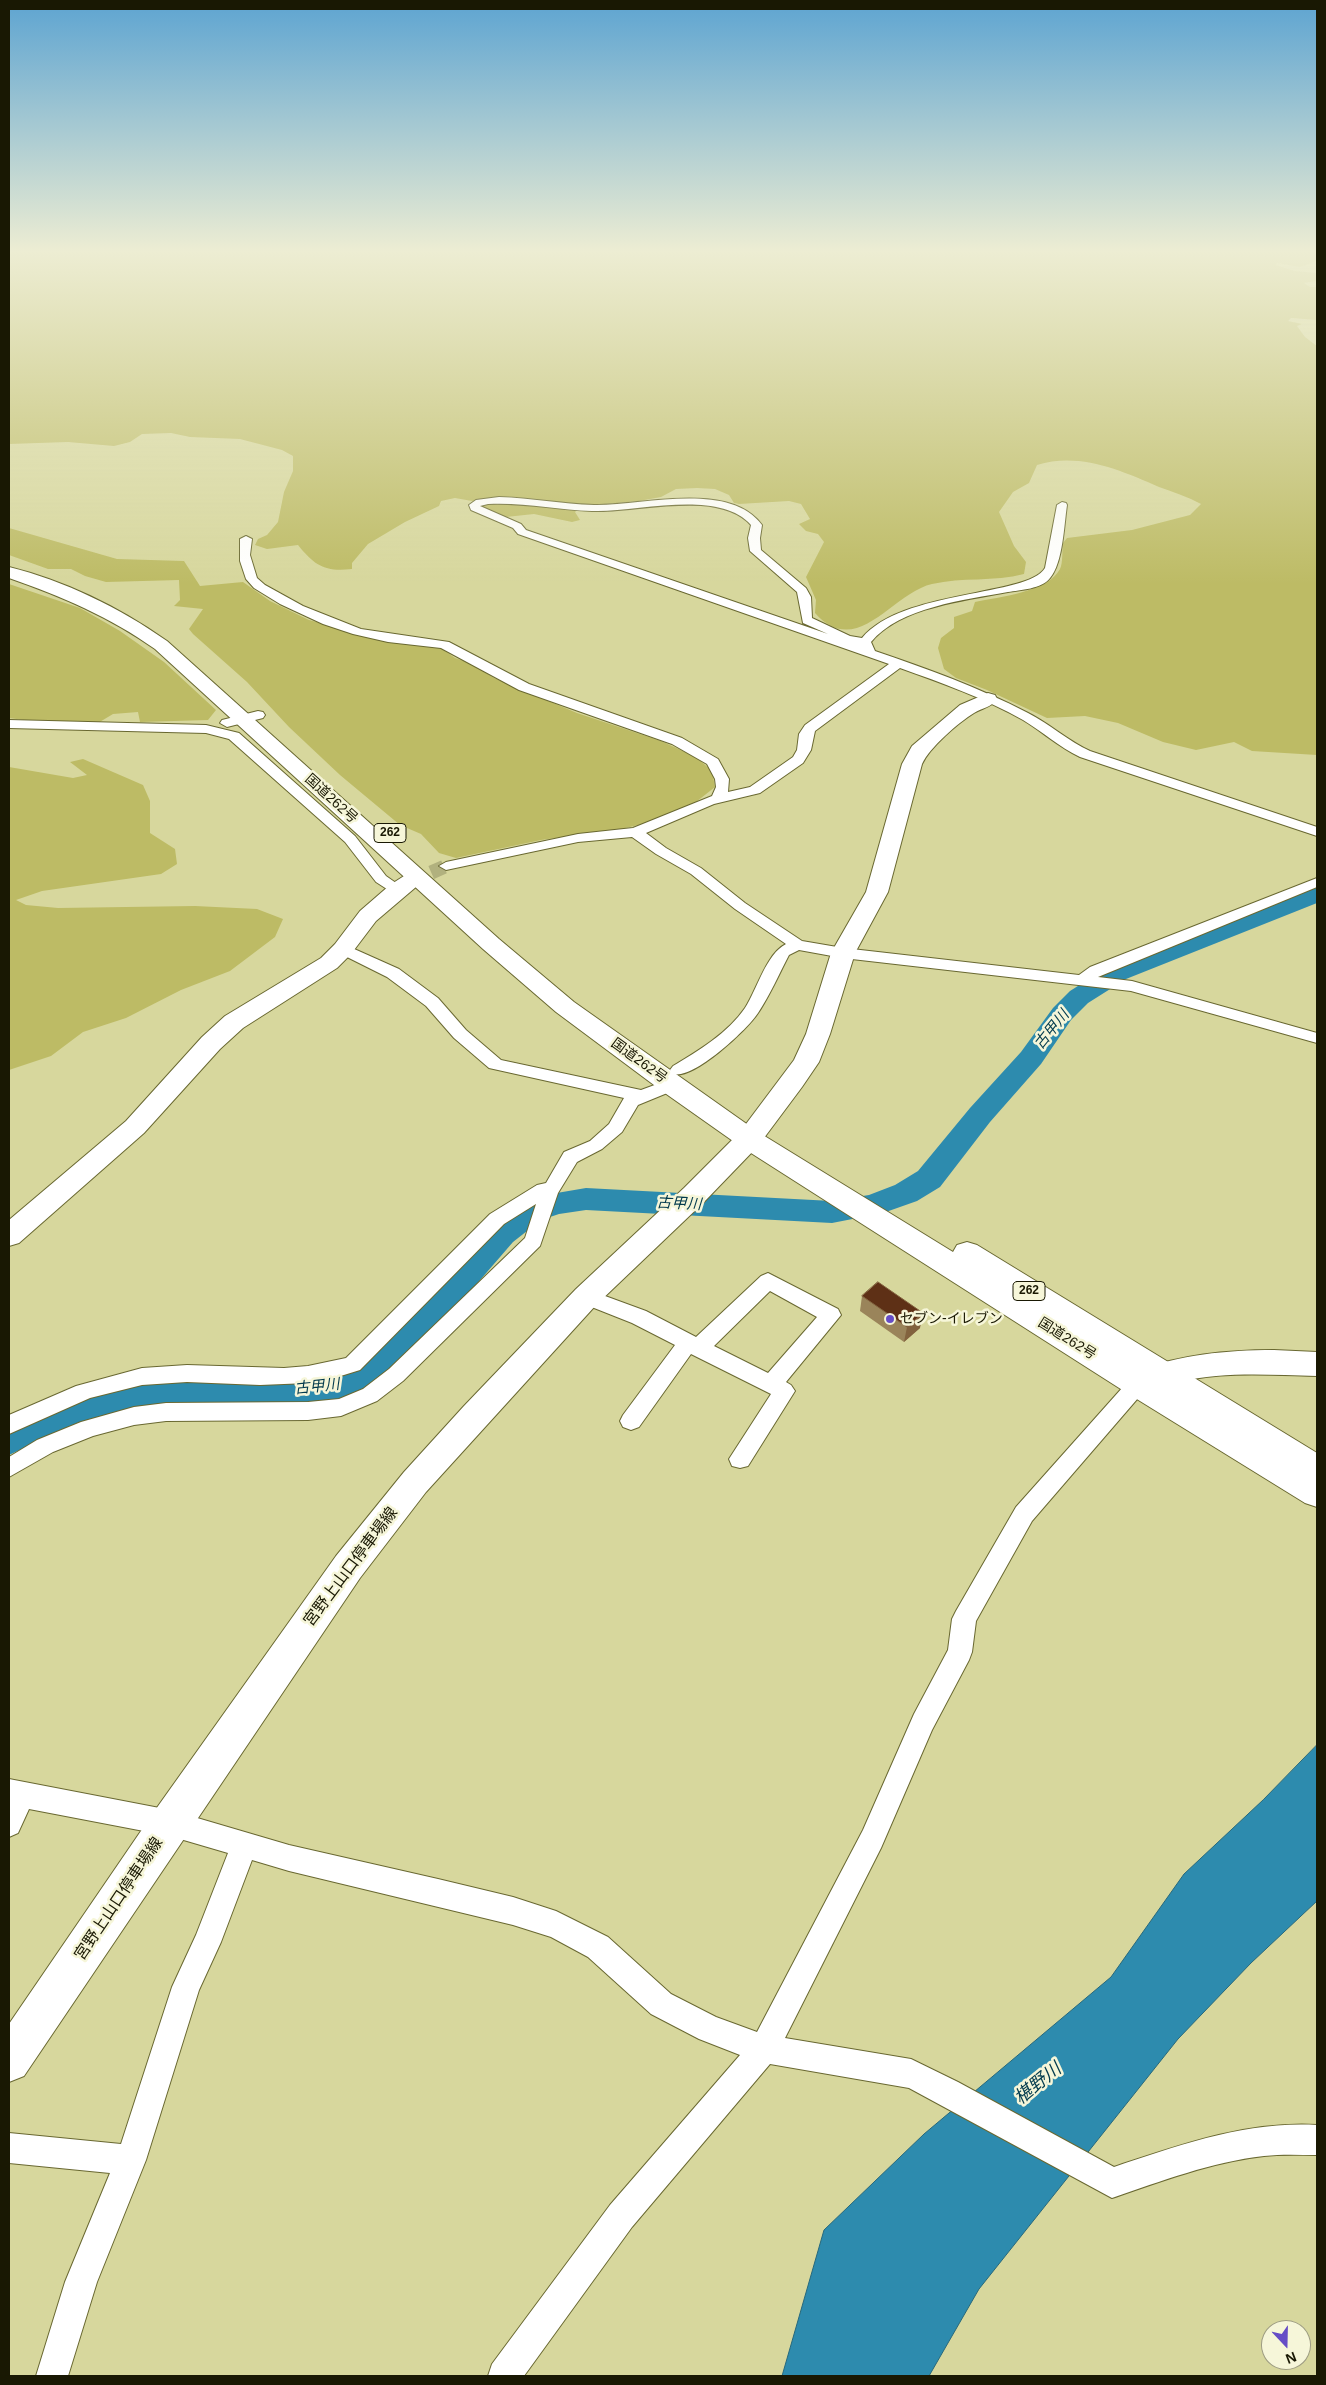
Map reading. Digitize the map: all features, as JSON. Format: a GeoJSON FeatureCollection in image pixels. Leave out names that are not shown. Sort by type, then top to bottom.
{"type":"FeatureCollection","features":[{"type":"Feature","properties":{"kind":"main road","name":"国道262号"},"geometry":{"type":"LineString","coordinates":[[9,564],[93,593],[144,616],[180,643],[251,717],[491,944],[565,1007],[675,1077],[754,1133],[885,1212],[1150,1378],[1317,1493]]}},
{"type":"Feature","properties":{"kind":"main road","name":"国道262号"},"geometry":{"type":"LineString","coordinates":[[9,572],[79,597],[141,630],[251,717]]}},
{"type":"Feature","properties":{"kind":"main road","name":"宮野上山口停車場線"},"geometry":{"type":"LineString","coordinates":[[9,2061],[170,1823],[348,1567],[397,1505],[475,1415],[586,1297],[694,1195],[754,1133],[806,1062],[818,1034],[843,953],[877,892],[912,764],[919,750],[967,709],[988,699]]}},
{"type":"Feature","properties":{"kind":"main road"},"geometry":{"type":"LineString","coordinates":[[9,1236],[129,1133],[211,1043],[228,1027],[329,963],[344,949],[368,916],[405,885]]}},
{"type":"Feature","properties":{"kind":"main road"},"geometry":{"type":"LineString","coordinates":[[1150,1378],[1213,1363],[1317,1364]]}},
{"type":"Feature","properties":{"kind":"main road","name":"国道262号"},"geometry":{"type":"LineString","coordinates":[[1150,1378],[1317,1469]]}},
{"type":"Feature","properties":{"kind":"street"},"geometry":{"type":"LineString","coordinates":[[867,647],[522,532],[517,526],[474,506],[477,503],[487,501],[510,501],[609,508],[674,501],[733,508],[748,514],[755,520],[757,525],[754,538],[756,551],[802,590],[806,596],[805,614],[807,620],[867,647],[898,663],[961,685],[1025,716],[1049,730],[1068,746],[1085,754],[1317,832]]}},
{"type":"Feature","properties":{"kind":"street"},"geometry":{"type":"LineString","coordinates":[[867,647],[868,635],[898,616],[916,608],[1029,585],[1045,578],[1051,568],[1062,505]]}},
{"type":"Feature","properties":{"kind":"street"},"geometry":{"type":"LineString","coordinates":[[246,539],[244,546],[250,576],[254,583],[282,601],[337,626],[391,638],[431,640],[445,645],[524,687],[677,741],[713,762],[722,779],[723,787],[719,797]]}},
{"type":"Feature","properties":{"kind":"street"},"geometry":{"type":"LineString","coordinates":[[446,866],[578,838],[635,832],[657,825],[719,797],[755,790],[798,760],[804,750],[806,734],[810,728],[898,663]]}},
{"type":"Feature","properties":{"kind":"street"},"geometry":{"type":"LineString","coordinates":[[182,728],[196,724],[230,723],[251,717]]}},
{"type":"Feature","properties":{"kind":"street"},"geometry":{"type":"LineString","coordinates":[[9,724],[182,728],[206,730],[234,736],[350,839],[381,879],[405,885]]}},
{"type":"Feature","properties":{"kind":"street"},"geometry":{"type":"LineString","coordinates":[[635,832],[696,871],[740,906],[797,945],[843,953],[1132,986],[1317,1038]]}},
{"type":"Feature","properties":{"kind":"street"},"geometry":{"type":"LineString","coordinates":[[1084,980],[1096,971],[1317,882]]}},
{"type":"Feature","properties":{"kind":"street"},"geometry":{"type":"LineString","coordinates":[[9,1468],[45,1446],[80,1432],[134,1416],[166,1412],[308,1410],[341,1407],[370,1395],[396,1375],[533,1241],[551,1190],[570,1158],[596,1145],[616,1128],[631,1101],[675,1077],[729,1034],[751,1012],[783,952],[797,945]]}},
{"type":"Feature","properties":{"kind":"street"},"geometry":{"type":"LineString","coordinates":[[344,949],[393,973],[432,1002],[460,1034],[495,1064],[641,1096]]}},
{"type":"Feature","properties":{"kind":"street"},"geometry":{"type":"LineString","coordinates":[[9,1425],[78,1392],[116,1381],[163,1374],[310,1376],[335,1371],[353,1364],[497,1220],[544,1190],[551,1190]]}},
{"type":"Feature","properties":{"kind":"street"},"geometry":{"type":"LineString","coordinates":[[631,1421],[693,1345],[768,1281],[831,1314],[771,1384]]}},
{"type":"Feature","properties":{"kind":"street"},"geometry":{"type":"LineString","coordinates":[[586,1297],[639,1317],[784,1391],[740,1459]]}},
{"type":"Feature","properties":{"kind":"street"},"geometry":{"type":"LineString","coordinates":[[504,2376],[621,2216],[764,2048],[872,1839],[923,1722],[960,1652],[964,1619],[1024,1514],[1150,1378]]}},
{"type":"Feature","properties":{"kind":"street"},"geometry":{"type":"LineString","coordinates":[[9,1824],[15,1794],[170,1823],[288,1858],[514,1911],[556,1925],[598,1947],[661,2004],[710,2029],[764,2048],[911,2074],[948,2092],[1112,2183],[1231,2146],[1288,2137],[1317,2140]]}},
{"type":"Feature","properties":{"kind":"street"},"geometry":{"type":"LineString","coordinates":[[52,2376],[81,2282],[131,2160],[186,1987],[244,1845]]}},
{"type":"Feature","properties":{"kind":"street"},"geometry":{"type":"LineString","coordinates":[[9,2148],[131,2160]]}},
{"type":"Feature","properties":{"kind":"shaded area"},"geometry":{"type":"Polygon","coordinates":[[[9,361],[1317,361],[1317,755],[1252,751],[1234,742],[1196,750],[1163,742],[1118,723],[1085,716],[1047,718],[956,678],[944,669],[938,648],[941,638],[954,628],[954,617],[972,611],[975,602],[1022,592],[1045,583],[1054,577],[1060,569],[1063,543],[1067,538],[1132,530],[1190,515],[1201,504],[1114,469],[1099,465],[1068,461],[1037,465],[1029,483],[1013,492],[999,512],[1014,546],[1026,562],[1024,574],[932,584],[917,590],[874,620],[860,627],[845,630],[830,626],[815,613],[816,600],[806,577],[824,542],[818,534],[806,531],[799,524],[810,519],[801,504],[789,501],[739,504],[734,503],[729,495],[715,489],[676,489],[661,497],[639,501],[582,506],[575,512],[580,520],[572,522],[534,514],[506,517],[481,508],[472,501],[455,498],[441,501],[439,506],[405,522],[368,544],[352,563],[352,569],[343,570],[328,568],[315,563],[298,545],[267,549],[255,545],[258,539],[267,535],[278,522],[284,492],[293,471],[293,456],[282,450],[240,439],[190,437],[171,433],[142,434],[130,442],[114,446],[68,442],[9,444],[9,361]]]}},
{"type":"Feature","properties":{"kind":"shaded area"},"geometry":{"type":"Polygon","coordinates":[[[9,528],[117,559],[184,561],[200,586],[243,582],[270,601],[309,620],[358,633],[437,645],[455,658],[470,663],[494,678],[577,713],[661,741],[696,757],[712,771],[715,787],[696,802],[647,823],[621,829],[541,840],[456,858],[439,853],[421,834],[400,825],[340,775],[289,727],[247,682],[193,634],[189,629],[203,609],[174,606],[180,600],[179,580],[106,582],[85,576],[71,569],[48,569],[9,555],[9,528]]]}},
{"type":"Feature","properties":{"kind":"shaded area"},"geometry":{"type":"Polygon","coordinates":[[[9,584],[80,608],[120,631],[164,662],[216,710],[208,720],[140,722],[138,712],[113,714],[98,723],[31,721],[9,718],[9,584]]]}},
{"type":"Feature","properties":{"kind":"shaded area"},"geometry":{"type":"Polygon","coordinates":[[[83,759],[143,785],[150,801],[150,833],[175,849],[177,864],[161,874],[42,891],[16,900],[26,905],[58,908],[195,906],[257,909],[283,919],[275,937],[230,971],[181,990],[126,1018],[83,1032],[51,1056],[9,1070],[9,767],[73,778],[87,775],[70,762],[83,759]]]}},
{"type":"Feature","properties":{"kind":"water","name":"椹野川"},"geometry":{"type":"Polygon","coordinates":[[[1317,1745],[1317,1901],[1251,1963],[1178,2039],[979,2289],[929,2376],[782,2376],[824,2230],[924,2134],[1111,1977],[1184,1874],[1263,1800],[1317,1745]]]}},
{"type":"Feature","properties":{"kind":"building"},"geometry":{"type":"Polygon","coordinates":[[[878,1282],[923,1313],[907,1327],[862,1296],[878,1282]]]}},
{"type":"Feature","properties":{"kind":"waterway","name":"古甲川"},"geometry":{"type":"LineString","coordinates":[[9,1441],[37,1425],[71,1411],[139,1393],[321,1389],[358,1381],[392,1359],[502,1234],[530,1212],[556,1203],[586,1199],[832,1212],[872,1205],[906,1193],[929,1179],[980,1115],[1031,1058],[1062,1014],[1079,997],[1117,973],[1213,937],[1317,894]]}},
{"type":"Feature","properties":{"kind":"tunnel"},"geometry":{"type":"LineString","coordinates":[[412,881],[446,866]]}},
{"type":"Feature","properties":{"kind":"place","name":"セブン-イレブン"},"geometry":{"type":"Point","coordinates":[890,1319]}}]}
